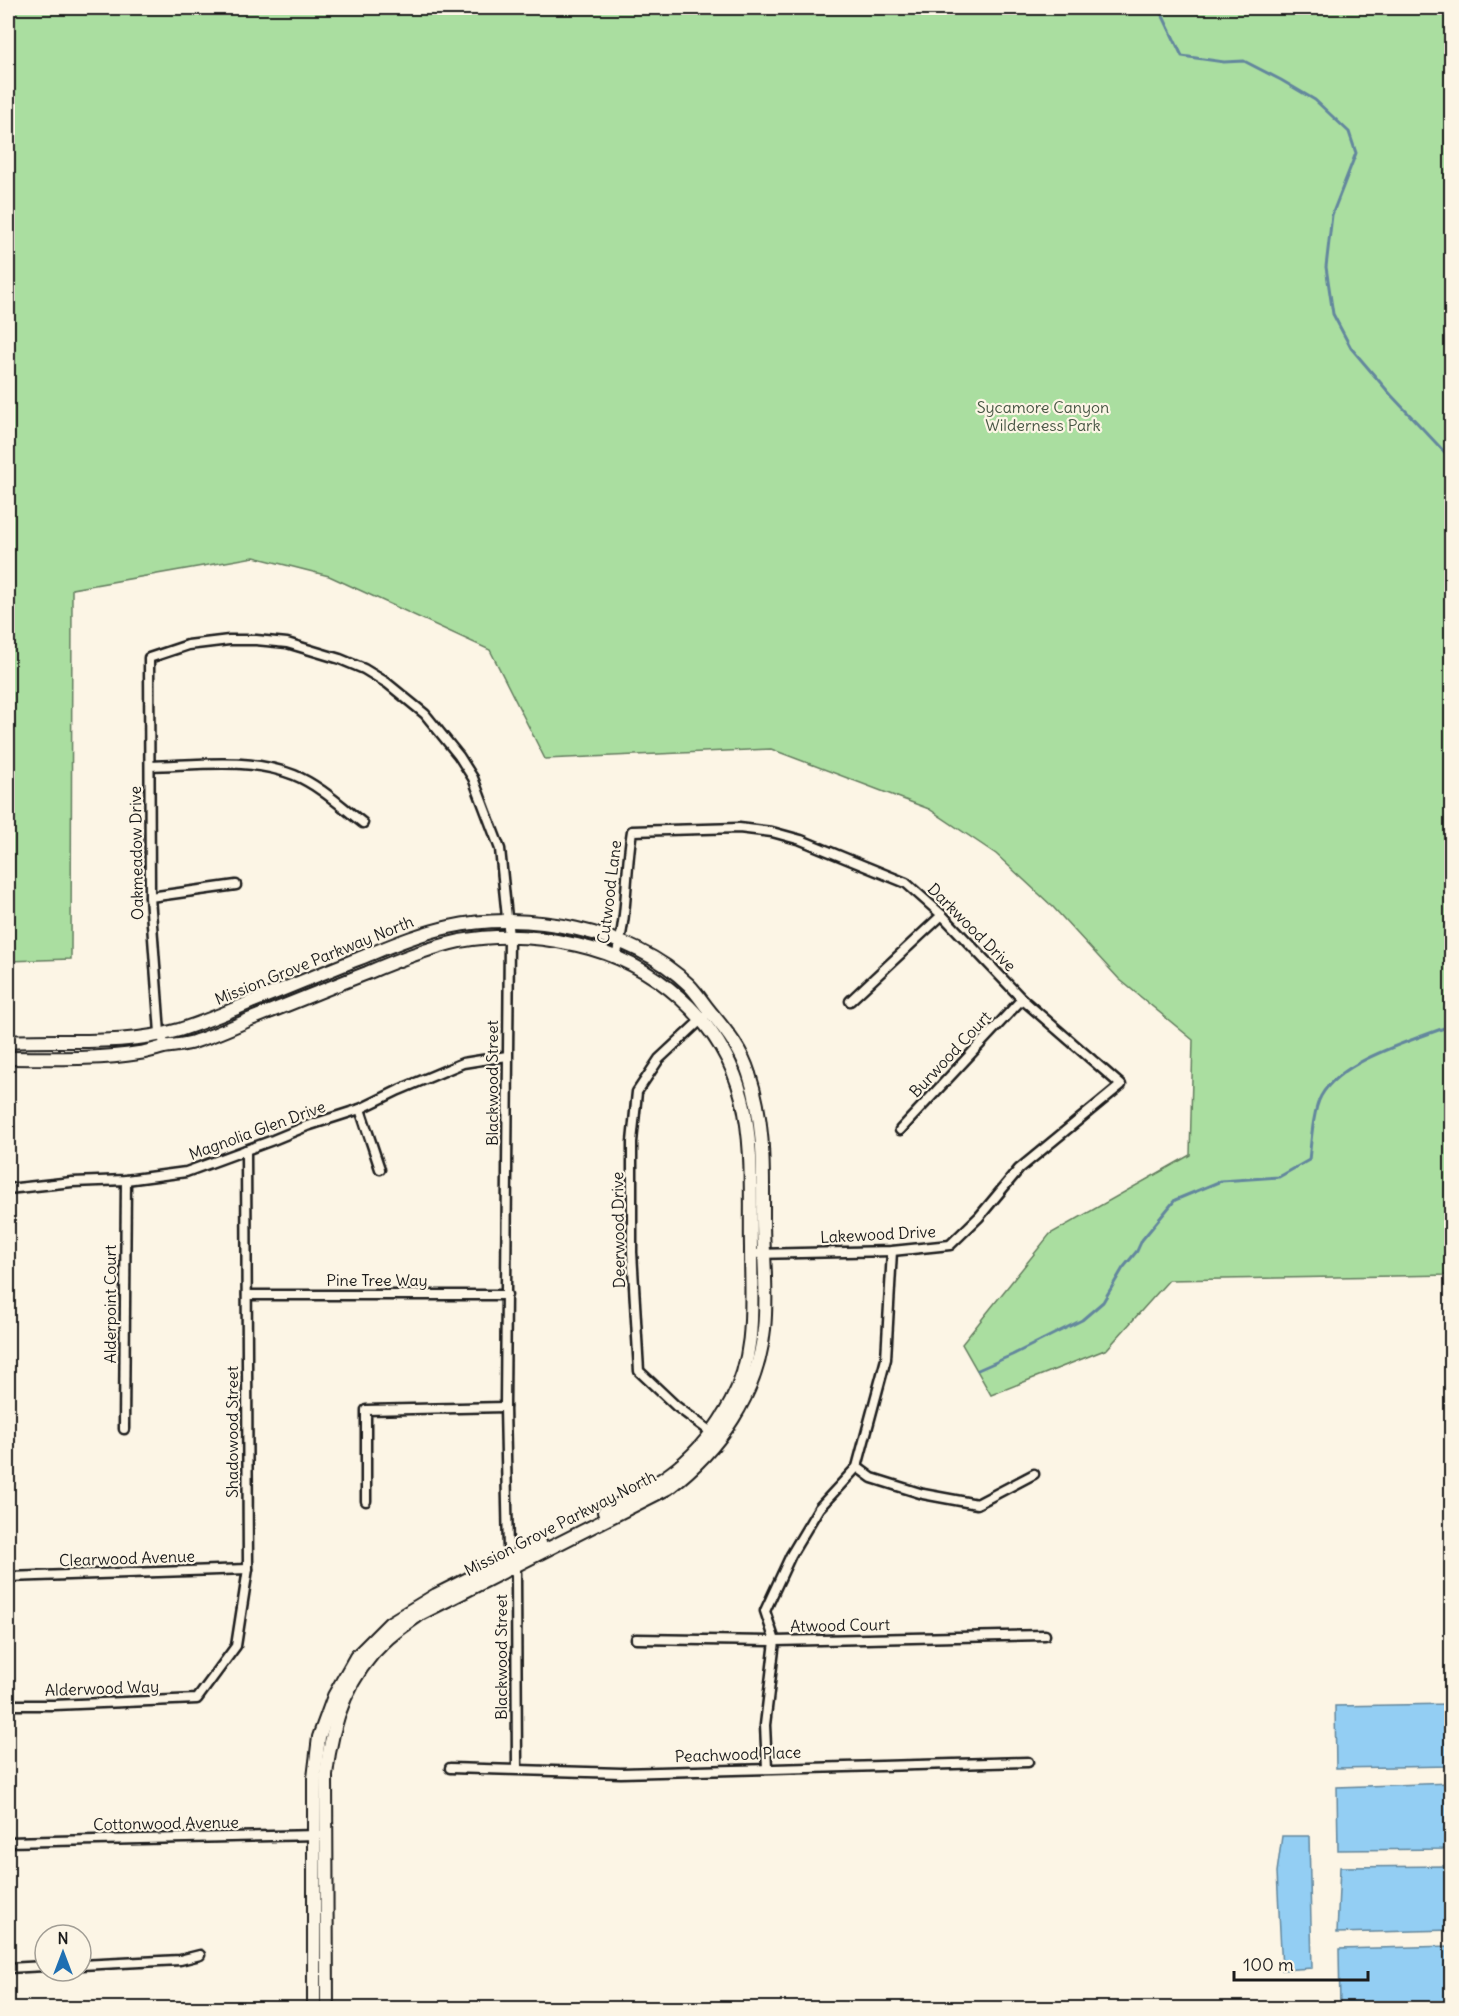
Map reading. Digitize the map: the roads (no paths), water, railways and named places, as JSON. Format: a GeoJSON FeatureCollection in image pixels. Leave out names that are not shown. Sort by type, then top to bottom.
{"type":"FeatureCollection","features":[{"type":"Feature","properties":{"kind":"street","name":"Blackwood Street"},"geometry":{"type":"LineString","coordinates":[[149,658],[188,645],[256,640],[288,643],[364,669],[387,683],[425,714],[452,747],[473,778],[500,849],[509,937],[506,1407],[508,1551],[516,1573],[517,1769]]}},
{"type":"Feature","properties":{"kind":"street","name":"Oakmeadow Drive"},"geometry":{"type":"LineString","coordinates":[[149,658],[150,897],[160,1033],[165,1047]]}},
{"type":"Feature","properties":{"kind":"street"},"geometry":{"type":"LineString","coordinates":[[150,766],[242,764],[269,767],[295,775],[316,787],[363,823]]}},
{"type":"Feature","properties":{"kind":"street","name":"Darkwood Drive"},"geometry":{"type":"LineString","coordinates":[[632,831],[739,828],[771,832],[801,840],[906,883],[942,915],[1022,999],[1122,1085]]}},
{"type":"Feature","properties":{"kind":"street","name":"Cutwood Lane"},"geometry":{"type":"LineString","coordinates":[[616,956],[620,943],[627,886],[627,858],[632,831]]}},
{"type":"Feature","properties":{"kind":"street"},"geometry":{"type":"LineString","coordinates":[[150,897],[236,885]]}},
{"type":"Feature","properties":{"kind":"street"},"geometry":{"type":"LineString","coordinates":[[850,1001],[942,915]]}},
{"type":"Feature","properties":{"kind":"street","name":"Mission Grove Parkway North"},"geometry":{"type":"LineString","coordinates":[[8,1042],[112,1040],[176,1031],[406,939],[452,926],[508,922],[533,922],[583,930],[640,951],[675,973],[689,985],[705,1016]]}},
{"type":"Feature","properties":{"kind":"street","name":"Mission Grove Parkway North"},"geometry":{"type":"LineString","coordinates":[[8,1058],[118,1056],[195,1042],[410,955],[462,941],[520,936],[579,945],[616,956],[644,970],[730,1036],[748,1071],[762,1137],[757,1253],[765,1328],[757,1367],[740,1408],[716,1436],[701,1461],[668,1488],[512,1562],[420,1614],[384,1642],[370,1657],[346,1696],[331,1739],[320,1835],[314,2008]]}},
{"type":"Feature","properties":{"kind":"street","name":"Burwood Court"},"geometry":{"type":"LineString","coordinates":[[900,1130],[1022,999]]}},
{"type":"Feature","properties":{"kind":"street","name":"Deerwood Drive"},"geometry":{"type":"LineString","coordinates":[[705,1016],[659,1059],[638,1092],[632,1142],[632,1252],[639,1371],[676,1406],[716,1436]]}},
{"type":"Feature","properties":{"kind":"street","name":"Magnolia Glen Drive"},"geometry":{"type":"LineString","coordinates":[[8,1189],[72,1182],[126,1180],[186,1172],[307,1126],[360,1109],[463,1063],[507,1056]]}},
{"type":"Feature","properties":{"kind":"street","name":"Lakewood Drive"},"geometry":{"type":"LineString","coordinates":[[757,1253],[891,1251],[950,1245],[979,1217],[1019,1169],[1122,1085]]}},
{"type":"Feature","properties":{"kind":"street"},"geometry":{"type":"LineString","coordinates":[[360,1109],[380,1169]]}},
{"type":"Feature","properties":{"kind":"street","name":"Shadowood Street"},"geometry":{"type":"LineString","coordinates":[[197,1699],[236,1646],[248,1569],[246,1150]]}},
{"type":"Feature","properties":{"kind":"street","name":"Alderpoint Court"},"geometry":{"type":"LineString","coordinates":[[124,1429],[126,1180]]}},
{"type":"Feature","properties":{"kind":"street"},"geometry":{"type":"LineString","coordinates":[[767,1768],[765,1725],[775,1641],[765,1611],[790,1555],[819,1508],[857,1467],[886,1359],[891,1251]]}},
{"type":"Feature","properties":{"kind":"street","name":"Pine Tree Way"},"geometry":{"type":"LineString","coordinates":[[247,1296],[507,1295]]}},
{"type":"Feature","properties":{"kind":"street"},"geometry":{"type":"LineString","coordinates":[[366,1501],[366,1410],[506,1407]]}},
{"type":"Feature","properties":{"kind":"street"},"geometry":{"type":"LineString","coordinates":[[857,1467],[872,1478],[923,1494],[977,1504],[1034,1474]]}},
{"type":"Feature","properties":{"kind":"street","name":"Clearwood Avenue"},"geometry":{"type":"LineString","coordinates":[[8,1577],[248,1569]]}},
{"type":"Feature","properties":{"kind":"street","name":"Atwood Court"},"geometry":{"type":"LineString","coordinates":[[636,1639],[775,1641],[1045,1635]]}},
{"type":"Feature","properties":{"kind":"street","name":"Alderwood Way"},"geometry":{"type":"LineString","coordinates":[[8,1705],[197,1699]]}},
{"type":"Feature","properties":{"kind":"street","name":"Peachwood Place"},"geometry":{"type":"LineString","coordinates":[[450,1768],[621,1773],[1028,1762]]}},
{"type":"Feature","properties":{"kind":"street","name":"Mission Grove Parkway North"},"geometry":{"type":"LineString","coordinates":[[320,1835],[327,2008]]}},
{"type":"Feature","properties":{"kind":"street","name":"Cottonwood Avenue"},"geometry":{"type":"LineString","coordinates":[[8,1842],[320,1835]]}},
{"type":"Feature","properties":{"kind":"street"},"geometry":{"type":"LineString","coordinates":[[93,1964],[180,1960],[200,1955]]}},
{"type":"Feature","properties":{"kind":"street"},"geometry":{"type":"LineString","coordinates":[[8,1968],[33,1967]]}},
{"type":"Feature","properties":{"kind":"water"},"geometry":{"type":"Polygon","coordinates":[[[1451,1704],[1451,1766],[1336,1768],[1335,1706],[1451,1704]]]}},
{"type":"Feature","properties":{"kind":"water"},"geometry":{"type":"Polygon","coordinates":[[[1451,1783],[1451,1849],[1338,1850],[1337,1787],[1451,1783]]]}},
{"type":"Feature","properties":{"kind":"water"},"geometry":{"type":"Polygon","coordinates":[[[1282,1836],[1309,1836],[1312,1968],[1282,1970],[1277,1872],[1282,1836]]]}},
{"type":"Feature","properties":{"kind":"water"},"geometry":{"type":"Polygon","coordinates":[[[1451,1866],[1451,1930],[1337,1933],[1340,1867],[1451,1866]]]}},
{"type":"Feature","properties":{"kind":"water"},"geometry":{"type":"Polygon","coordinates":[[[1451,1946],[1451,2008],[1340,2008],[1339,1949],[1451,1946]]]}},
{"type":"Feature","properties":{"kind":"waterway"},"geometry":{"type":"LineString","coordinates":[[1159,8],[1182,56],[1224,62],[1244,61],[1315,100],[1349,132],[1356,153],[1332,215],[1326,267],[1333,314],[1351,348],[1452,460]]}},
{"type":"Feature","properties":{"kind":"waterway"},"geometry":{"type":"LineString","coordinates":[[978,1370],[1082,1320],[1103,1302],[1142,1240],[1175,1200],[1221,1181],[1279,1177],[1309,1160],[1318,1102],[1331,1083],[1361,1062],[1452,1025]]}},
{"type":"Feature","properties":{"kind":"park label","name":"Sycamore Canyon Wilderness Park"},"geometry":{"type":"Point","coordinates":[1043,416]}}]}
